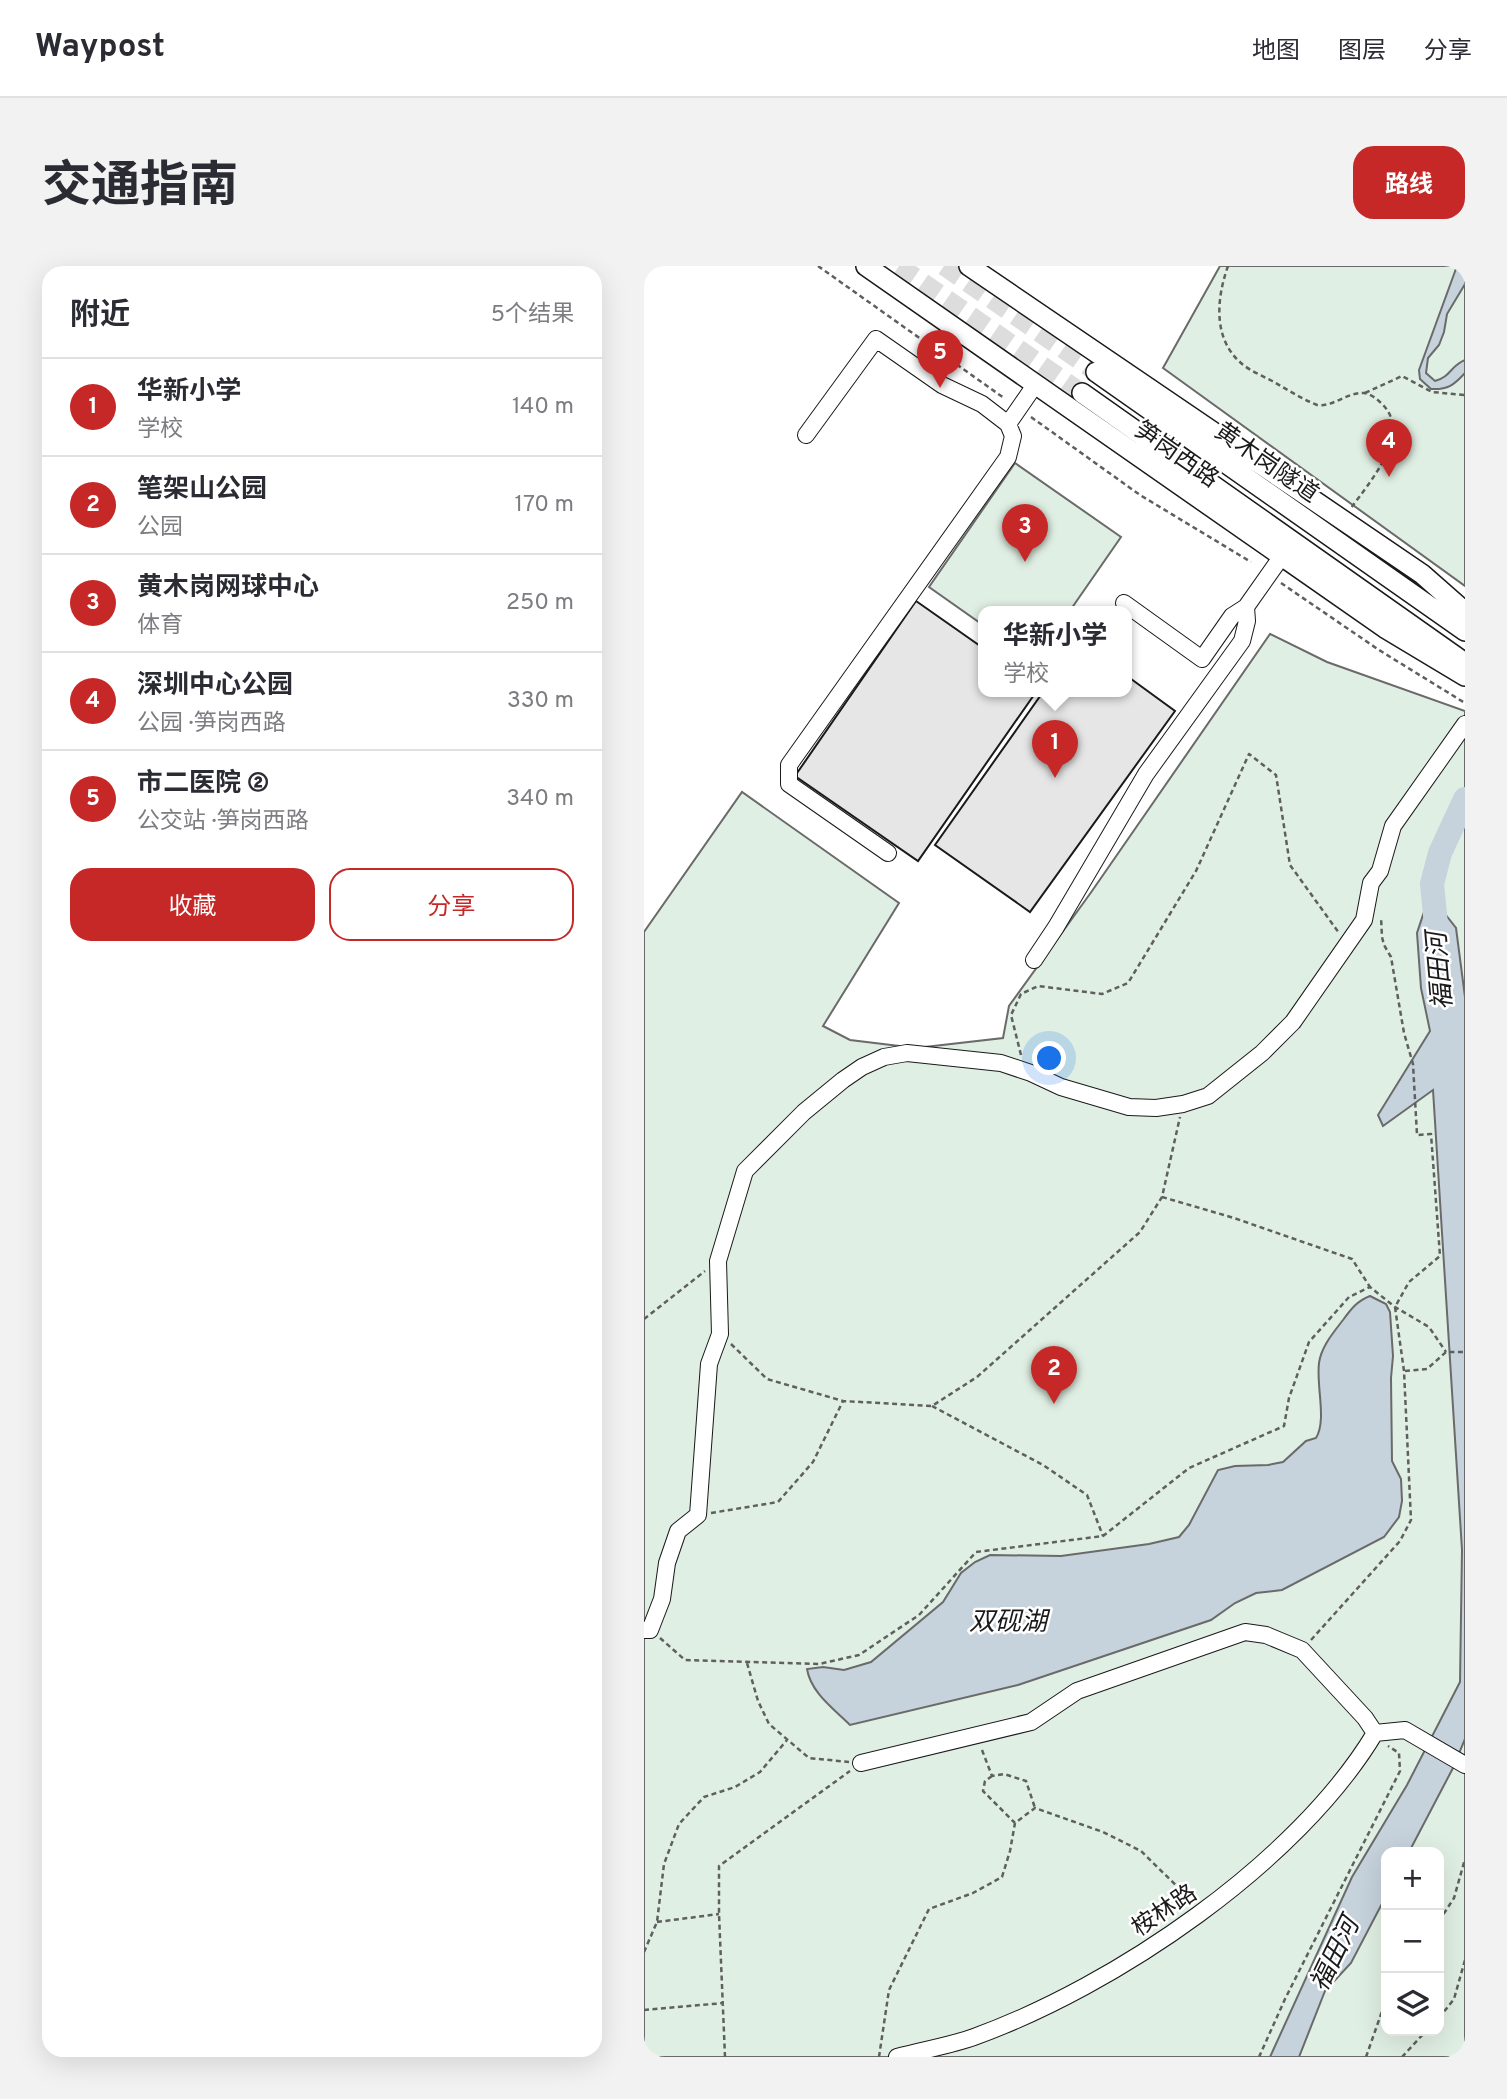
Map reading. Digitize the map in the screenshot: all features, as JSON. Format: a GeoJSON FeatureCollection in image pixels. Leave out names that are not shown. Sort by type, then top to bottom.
{"type":"FeatureCollection","features":[{"type":"Feature","properties":{"kind":"main road","name":"笋岗西路"},"geometry":{"type":"LineString","coordinates":[[866,266],[1385,628],[1465,676]]}},
{"type":"Feature","properties":{"kind":"main road","name":"笋岗西路"},"geometry":{"type":"LineString","coordinates":[[969,266],[1422,574],[1465,612]]}},
{"type":"Feature","properties":{"kind":"main road","name":"黄木岗隧道"},"geometry":{"type":"LineString","coordinates":[[1096,372],[1465,631]]}},
{"type":"Feature","properties":{"kind":"main road","name":"黄木岗隧道"},"geometry":{"type":"LineString","coordinates":[[1082,393],[1465,663]]}},
{"type":"Feature","properties":{"kind":"lane"},"geometry":{"type":"LineString","coordinates":[[806,435],[876,339],[942,385],[982,404],[1008,424],[1013,436],[1007,457],[789,765],[789,784],[888,853]]}},
{"type":"Feature","properties":{"kind":"lane"},"geometry":{"type":"LineString","coordinates":[[1008,424],[1035,385]]}},
{"type":"Feature","properties":{"kind":"lane"},"geometry":{"type":"LineString","coordinates":[[1132,609],[1202,659],[1232,616],[1246,607],[1282,556]]}},
{"type":"Feature","properties":{"kind":"lane"},"geometry":{"type":"LineString","coordinates":[[1124,603],[1128,606]]}},
{"type":"Feature","properties":{"kind":"lane"},"geometry":{"type":"LineString","coordinates":[[1034,960],[1146,774],[1242,641],[1247,621],[1246,607]]}},
{"type":"Feature","properties":{"kind":"lane"},"geometry":{"type":"LineString","coordinates":[[647,1630],[662,1599],[667,1563],[678,1531],[698,1515],[709,1364],[720,1334],[718,1261],[745,1171],[804,1112],[862,1066],[884,1057],[907,1053],[1001,1063],[1061,1087],[1129,1107],[1156,1108],[1208,1096],[1262,1053],[1293,1022],[1364,920],[1371,883],[1381,870],[1393,826],[1465,724]]}},
{"type":"Feature","properties":{"kind":"lane"},"geometry":{"type":"LineString","coordinates":[[861,1763],[1031,1722],[1077,1691],[1245,1632],[1266,1635],[1302,1650],[1365,1718],[1374,1735],[1405,1730],[1465,1765]]}},
{"type":"Feature","properties":{"kind":"lane","name":"桉林路"},"geometry":{"type":"LineString","coordinates":[[897,2057],[973,2037],[1052,2003],[1124,1964],[1202,1911],[1276,1851],[1330,1797],[1374,1735]]}},
{"type":"Feature","properties":{"kind":"path"},"geometry":{"type":"LineString","coordinates":[[818,266],[1004,398]]}},
{"type":"Feature","properties":{"kind":"path"},"geometry":{"type":"LineString","coordinates":[[1228,266],[1219,299],[1223,336],[1238,360],[1253,371],[1317,405],[1329,405],[1402,376],[1432,392],[1465,395]]}},
{"type":"Feature","properties":{"kind":"path"},"geometry":{"type":"LineString","coordinates":[[1351,508],[1383,461],[1394,422],[1381,403],[1364,393]]}},
{"type":"Feature","properties":{"kind":"path"},"geometry":{"type":"LineString","coordinates":[[1031,417],[1140,495],[1251,562]]}},
{"type":"Feature","properties":{"kind":"path"},"geometry":{"type":"LineString","coordinates":[[1281,583],[1379,650],[1465,703]]}},
{"type":"Feature","properties":{"kind":"path"},"geometry":{"type":"LineString","coordinates":[[1025,1071],[1010,1015],[1021,994],[1038,986],[1102,994],[1128,983],[1196,871],[1249,754],[1276,775],[1290,865],[1347,944]]}},
{"type":"Feature","properties":{"kind":"path"},"geometry":{"type":"LineString","coordinates":[[1302,1650],[1401,1541],[1411,1520],[1404,1371],[1395,1307],[1409,1282],[1440,1256],[1432,1134],[1418,1135],[1411,1057],[1404,1033],[1391,957],[1382,937],[1380,909]]}},
{"type":"Feature","properties":{"kind":"path"},"geometry":{"type":"LineString","coordinates":[[932,1406],[977,1377],[1140,1232],[1162,1197],[1182,1104]]}},
{"type":"Feature","properties":{"kind":"path"},"geometry":{"type":"LineString","coordinates":[[1162,1197],[1234,1218],[1352,1259],[1370,1287],[1395,1307],[1429,1327],[1446,1352]]}},
{"type":"Feature","properties":{"kind":"path"},"geometry":{"type":"LineString","coordinates":[[644,1319],[718,1261]]}},
{"type":"Feature","properties":{"kind":"path"},"geometry":{"type":"LineString","coordinates":[[647,1630],[685,1660],[819,1664],[859,1655],[919,1615],[976,1552],[1103,1536],[1189,1468],[1284,1426],[1289,1398],[1309,1342],[1349,1297],[1370,1287]]}},
{"type":"Feature","properties":{"kind":"path"},"geometry":{"type":"LineString","coordinates":[[720,1334],[767,1379],[843,1401],[932,1406],[1043,1465],[1087,1495],[1103,1536]]}},
{"type":"Feature","properties":{"kind":"path"},"geometry":{"type":"LineString","coordinates":[[1404,1371],[1427,1368],[1446,1352],[1465,1352]]}},
{"type":"Feature","properties":{"kind":"path"},"geometry":{"type":"LineString","coordinates":[[698,1515],[778,1502],[813,1462],[843,1401]]}},
{"type":"Feature","properties":{"kind":"path"},"geometry":{"type":"LineString","coordinates":[[747,1663],[758,1700],[769,1724],[787,1740],[809,1758],[861,1763]]}},
{"type":"Feature","properties":{"kind":"path"},"geometry":{"type":"LineString","coordinates":[[1259,2057],[1285,1999],[1400,1771],[1399,1753],[1374,1735]]}},
{"type":"Feature","properties":{"kind":"path"},"geometry":{"type":"LineString","coordinates":[[978,1736],[992,1776]]}},
{"type":"Feature","properties":{"kind":"path"},"geometry":{"type":"LineString","coordinates":[[644,1952],[657,1922],[664,1864],[680,1824],[704,1797],[734,1787],[760,1772],[787,1740]]}},
{"type":"Feature","properties":{"kind":"path"},"geometry":{"type":"LineString","coordinates":[[725,2057],[719,1866],[861,1763]]}},
{"type":"Feature","properties":{"kind":"path"},"geometry":{"type":"LineString","coordinates":[[1015,1823],[983,1791],[985,1781],[992,1776],[1004,1774],[1026,1782],[1035,1808]]}},
{"type":"Feature","properties":{"kind":"path"},"geometry":{"type":"LineString","coordinates":[[1035,1808],[1103,1832],[1141,1852],[1202,1911]]}},
{"type":"Feature","properties":{"kind":"path"},"geometry":{"type":"LineString","coordinates":[[879,2057],[889,1990],[929,1909],[973,1893],[1002,1877],[1015,1823],[1035,1808]]}},
{"type":"Feature","properties":{"kind":"path"},"geometry":{"type":"LineString","coordinates":[[1444,1913],[1454,1898],[1465,1859]]}},
{"type":"Feature","properties":{"kind":"path"},"geometry":{"type":"LineString","coordinates":[[657,1922],[719,1914]]}},
{"type":"Feature","properties":{"kind":"path"},"geometry":{"type":"LineString","coordinates":[[1444,2012],[1454,1999],[1465,1960]]}},
{"type":"Feature","properties":{"kind":"path"},"geometry":{"type":"LineString","coordinates":[[644,2010],[724,2003]]}},
{"type":"Feature","properties":{"kind":"path"},"geometry":{"type":"LineString","coordinates":[[1366,2057],[1381,2014]]}},
{"type":"Feature","properties":{"kind":"path"},"geometry":{"type":"LineString","coordinates":[[1402,2057],[1421,2036]]}},
{"type":"Feature","properties":{"kind":"green space"},"geometry":{"type":"Polygon","coordinates":[[[1220,266],[1465,266],[1465,586],[1163,368],[1220,266]]]}},
{"type":"Feature","properties":{"kind":"green space"},"geometry":{"type":"Polygon","coordinates":[[[1015,463],[1121,537],[1073,606],[978,606],[978,621],[929,587],[1015,463]]]}},
{"type":"Feature","properties":{"kind":"green space"},"geometry":{"type":"Polygon","coordinates":[[[1270,634],[1327,662],[1465,711],[1465,2057],[644,2057],[644,932],[742,792],[899,903],[823,1026],[850,1040],[916,1048],[1003,1038],[1009,1006],[1270,634]]]}},
{"type":"Feature","properties":{"kind":"water"},"geometry":{"type":"Polygon","coordinates":[[[1457,266],[1465,266],[1465,284],[1447,314],[1444,332],[1439,345],[1428,358],[1426,373],[1435,381],[1445,377],[1465,360],[1465,373],[1450,386],[1431,389],[1420,379],[1419,370],[1457,266]]]}},
{"type":"Feature","properties":{"kind":"water"},"geometry":{"type":"Polygon","coordinates":[[[1442,910],[1456,928],[1465,997],[1465,1739],[1412,1847],[1381,1847],[1381,1906],[1351,1963],[1325,1991],[1299,2057],[1270,2057],[1352,1877],[1407,1785],[1460,1682],[1462,1550],[1433,1090],[1383,1126],[1378,1115],[1430,1031],[1421,988],[1417,933],[1424,912],[1442,910]]]}},
{"type":"Feature","properties":{"kind":"water","name":"双砚湖"},"geometry":{"type":"Polygon","coordinates":[[[1370,1296],[1386,1304],[1390,1312],[1393,1356],[1392,1461],[1401,1479],[1402,1501],[1399,1517],[1384,1537],[1282,1590],[1256,1593],[1235,1603],[1211,1620],[1018,1685],[850,1725],[830,1707],[813,1686],[807,1669],[823,1667],[844,1670],[871,1662],[943,1602],[961,1573],[990,1555],[1061,1556],[1149,1544],[1179,1537],[1189,1525],[1218,1470],[1283,1462],[1306,1441],[1316,1438],[1321,1422],[1318,1372],[1322,1351],[1352,1309],[1370,1296]]]}},
{"type":"Feature","properties":{"kind":"building"},"geometry":{"type":"Polygon","coordinates":[[[916,601],[978,644],[978,697],[1033,697],[918,861],[795,776],[916,601]]]}},
{"type":"Feature","properties":{"kind":"building"},"geometry":{"type":"Polygon","coordinates":[[[1132,680],[1175,711],[1030,912],[935,845],[1039,697],[1132,697],[1132,680]]]}},
{"type":"Feature","properties":{"kind":"waterway","name":"福田河"},"geometry":{"type":"LineString","coordinates":[[1438,945],[1432,884],[1440,853],[1465,799]]}},
{"type":"Feature","properties":{"kind":"tunnel"},"geometry":{"type":"LineString","coordinates":[[899,266],[1082,393]]}},
{"type":"Feature","properties":{"kind":"tunnel"},"geometry":{"type":"LineString","coordinates":[[944,266],[1096,372]]}},
{"type":"Feature","properties":{"kind":"place","name":"市二医院 ②"},"geometry":{"type":"Point","coordinates":[940,388]}},
{"type":"Feature","properties":{"kind":"place","name":"深圳中心公园"},"geometry":{"type":"Point","coordinates":[1389,477]}},
{"type":"Feature","properties":{"kind":"place","name":"黄木岗网球中心"},"geometry":{"type":"Point","coordinates":[1025,562]}},
{"type":"Feature","properties":{"kind":"place","name":"华新小学"},"geometry":{"type":"Point","coordinates":[1055,778]}},
{"type":"Feature","properties":{"kind":"place","name":"笔架山公园"},"geometry":{"type":"Point","coordinates":[1054,1404]}}]}
